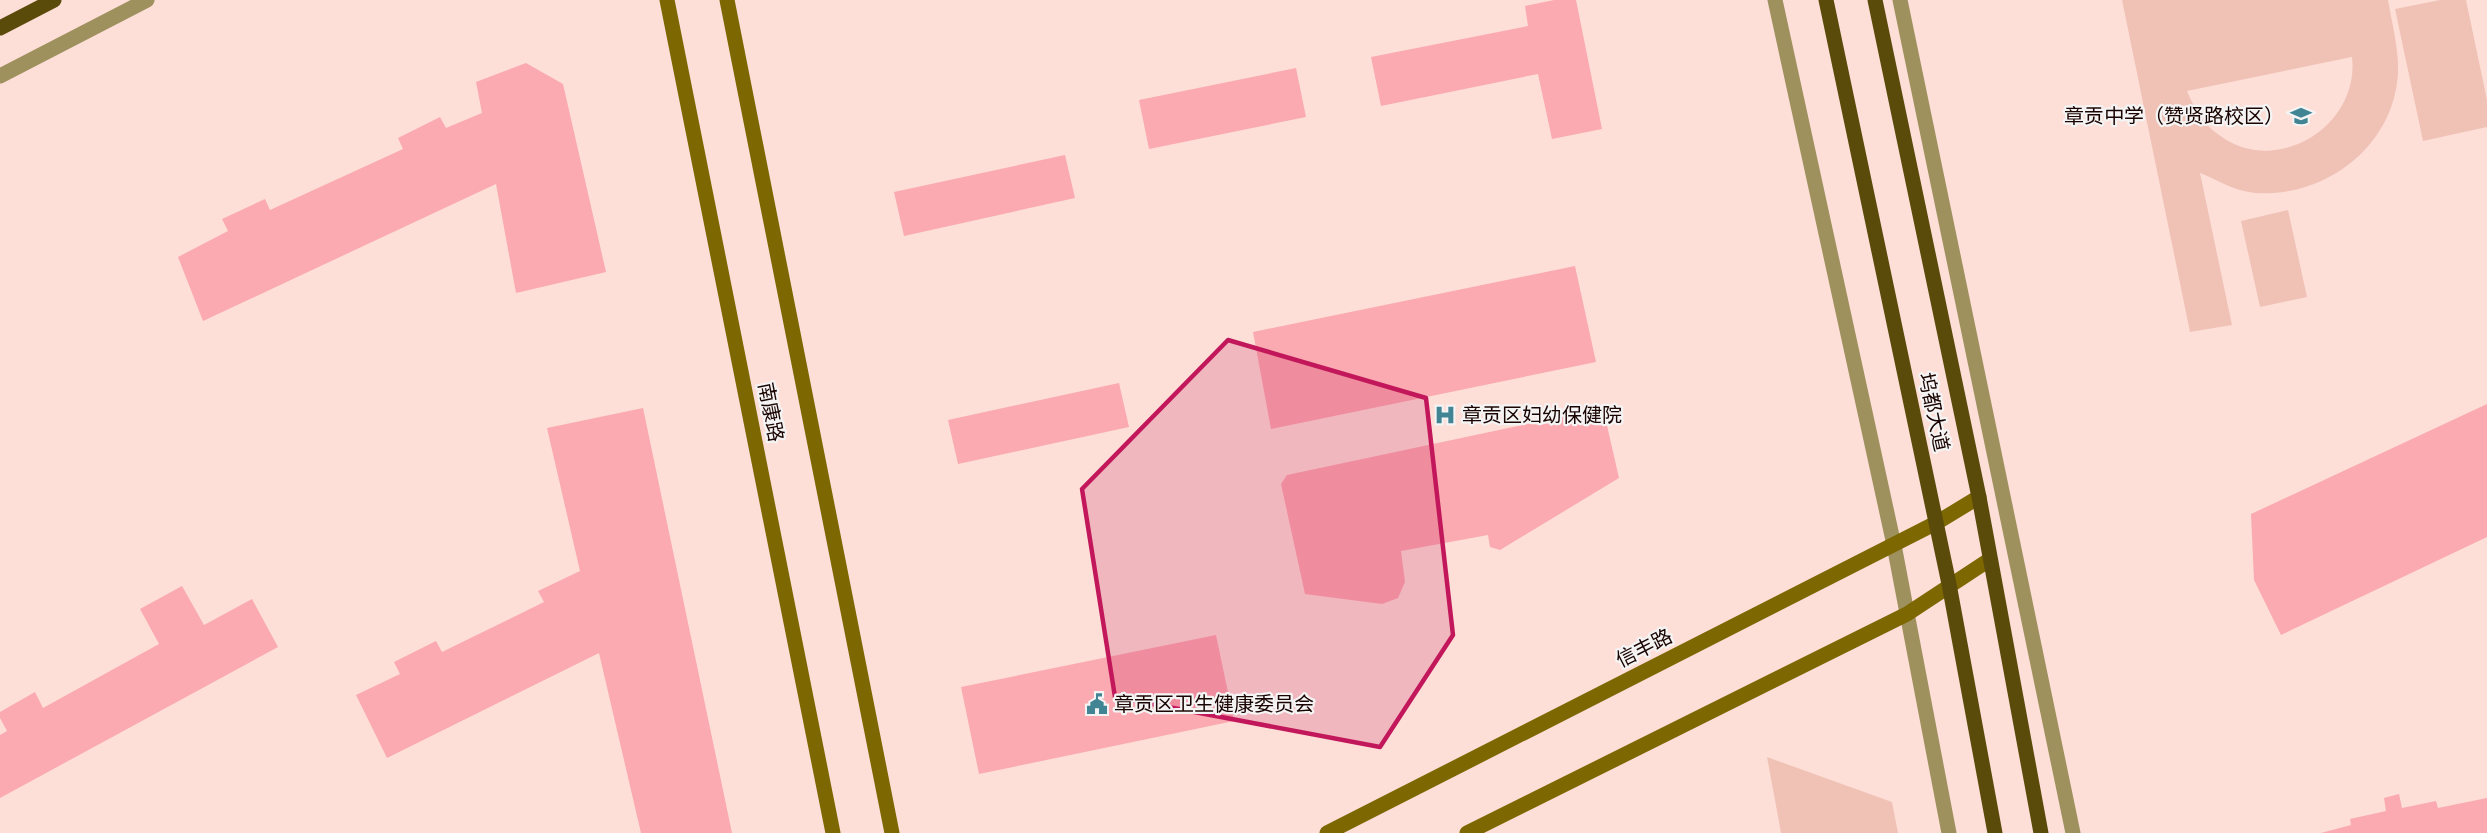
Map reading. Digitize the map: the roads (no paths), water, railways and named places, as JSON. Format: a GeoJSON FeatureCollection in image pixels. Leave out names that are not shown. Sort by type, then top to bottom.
{"type":"FeatureCollection","features":[{"type":"Feature","properties":{"kind":"main road"},"geometry":{"type":"LineString","coordinates":[[0,28],[54,0]]}},
{"type":"Feature","properties":{"kind":"main road","name":"南康路"},"geometry":{"type":"LineString","coordinates":[[667,0],[833,833]]}},
{"type":"Feature","properties":{"kind":"main road","name":"南康路"},"geometry":{"type":"LineString","coordinates":[[727,0],[892,833]]}},
{"type":"Feature","properties":{"kind":"main road","name":"坞都大道"},"geometry":{"type":"LineString","coordinates":[[1826,0],[1949,584],[1995,833]]}},
{"type":"Feature","properties":{"kind":"main road","name":"坞都大道"},"geometry":{"type":"LineString","coordinates":[[1875,0],[1979,497],[2041,833]]}},
{"type":"Feature","properties":{"kind":"main road","name":"信丰路"},"geometry":{"type":"LineString","coordinates":[[1327,833],[1894,545],[1979,497]]}},
{"type":"Feature","properties":{"kind":"main road"},"geometry":{"type":"LineString","coordinates":[[1467,833],[1907,614],[1949,584],[1989,560]]}},
{"type":"Feature","properties":{"kind":"street"},"geometry":{"type":"LineString","coordinates":[[0,76],[147,0]]}},
{"type":"Feature","properties":{"kind":"street"},"geometry":{"type":"LineString","coordinates":[[1775,0],[1894,545],[1949,833]]}},
{"type":"Feature","properties":{"kind":"street"},"geometry":{"type":"LineString","coordinates":[[1900,0],[2073,833]]}},
{"type":"Feature","properties":{"kind":"place","name":"章贡中学（赞贤路校区）"},"geometry":{"type":"Point","coordinates":[2301,116]}},
{"type":"Feature","properties":{"kind":"place","name":"章贡区妇幼保健院"},"geometry":{"type":"Point","coordinates":[1445,415]}},
{"type":"Feature","properties":{"kind":"place","name":"章贡区卫生健康委员会"},"geometry":{"type":"Point","coordinates":[1097,704]}}]}
